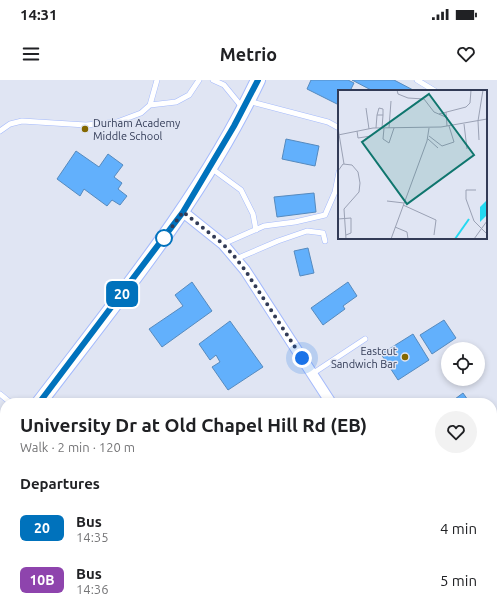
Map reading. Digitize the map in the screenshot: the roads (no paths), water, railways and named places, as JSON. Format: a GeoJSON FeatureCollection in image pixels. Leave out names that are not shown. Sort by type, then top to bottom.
{"type":"FeatureCollection","features":[{"type":"Feature","properties":{"kind":"main road"},"geometry":{"type":"LineString","coordinates":[[47,398],[183,212],[210,167],[258,80]]}},
{"type":"Feature","properties":{"kind":"street"},"geometry":{"type":"LineString","coordinates":[[183,212],[223,244],[236,259],[328,398]]}},
{"type":"Feature","properties":{"kind":"lane"},"geometry":{"type":"LineString","coordinates":[[150,105],[158,80]]}},
{"type":"Feature","properties":{"kind":"lane"},"geometry":{"type":"LineString","coordinates":[[0,131],[10,124],[22,121],[86,125],[117,122],[141,112],[150,105],[176,102],[188,95],[199,80]]}},
{"type":"Feature","properties":{"kind":"lane"},"geometry":{"type":"LineString","coordinates":[[212,80],[224,85],[245,105],[328,122],[338,127]]}},
{"type":"Feature","properties":{"kind":"lane"},"geometry":{"type":"LineString","coordinates":[[417,80],[433,90]]}},
{"type":"Feature","properties":{"kind":"lane"},"geometry":{"type":"LineString","coordinates":[[210,167],[241,190],[253,214],[256,230]]}},
{"type":"Feature","properties":{"kind":"lane"},"geometry":{"type":"LineString","coordinates":[[223,244],[264,226],[295,222],[325,215],[335,192],[338,177]]}},
{"type":"Feature","properties":{"kind":"lane"},"geometry":{"type":"LineString","coordinates":[[236,259],[278,241],[307,231],[324,233],[324,241]]}},
{"type":"Feature","properties":{"kind":"lane"},"geometry":{"type":"LineString","coordinates":[[312,374],[365,339]]}},
{"type":"Feature","properties":{"kind":"place","name":"Durham Academy Middle School"},"geometry":{"type":"Point","coordinates":[85,129]}},
{"type":"Feature","properties":{"kind":"place","name":"Eastcut Sandwich Bar"},"geometry":{"type":"Point","coordinates":[405,357]}}]}
